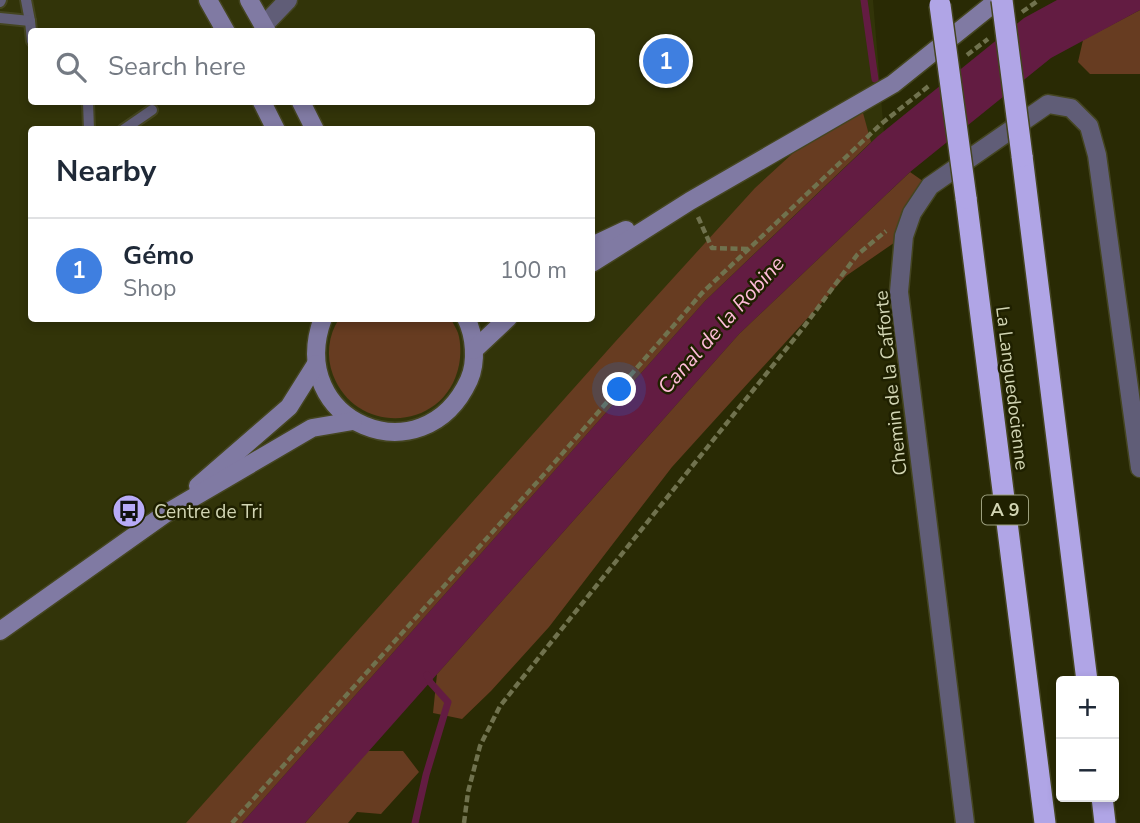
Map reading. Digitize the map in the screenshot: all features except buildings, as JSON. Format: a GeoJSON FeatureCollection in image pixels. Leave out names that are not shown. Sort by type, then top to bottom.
{"type":"FeatureCollection","features":[{"type":"Feature","properties":{"kind":"highway","name":"La Languedocienne"},"geometry":{"type":"LineString","coordinates":[[1000,0],[1086,676]]}},
{"type":"Feature","properties":{"kind":"highway","name":"La Languedocienne"},"geometry":{"type":"LineString","coordinates":[[940,3],[1045,823]]}},
{"type":"Feature","properties":{"kind":"highway"},"geometry":{"type":"LineString","coordinates":[[1102,802],[1105,823]]}},
{"type":"Feature","properties":{"kind":"street"},"geometry":{"type":"LineString","coordinates":[[208,0],[224,28]]}},
{"type":"Feature","properties":{"kind":"street"},"geometry":{"type":"LineString","coordinates":[[248,0],[265,28],[288,0]]}},
{"type":"Feature","properties":{"kind":"street"},"geometry":{"type":"LineString","coordinates":[[595,261],[690,201],[893,84],[1000,0]]}},
{"type":"Feature","properties":{"kind":"street","name":"Chemin de la Cafforte"},"geometry":{"type":"LineString","coordinates":[[965,823],[899,292],[904,236],[912,213],[930,186],[1048,104],[1070,108],[1089,126],[1097,155],[1140,468]]}},
{"type":"Feature","properties":{"kind":"street"},"geometry":{"type":"LineString","coordinates":[[264,105],[274,126]]}},
{"type":"Feature","properties":{"kind":"street"},"geometry":{"type":"LineString","coordinates":[[302,105],[313,126]]}},
{"type":"Feature","properties":{"kind":"street"},"geometry":{"type":"LineString","coordinates":[[595,245],[690,201]]}},
{"type":"Feature","properties":{"kind":"street"},"geometry":{"type":"LineString","coordinates":[[322,322],[316,341],[316,364],[322,386],[335,406],[353,421],[376,430],[400,432],[424,427],[445,415],[461,396],[471,374],[474,349],[468,322]]}},
{"type":"Feature","properties":{"kind":"street"},"geometry":{"type":"LineString","coordinates":[[474,349],[504,322]]}},
{"type":"Feature","properties":{"kind":"street"},"geometry":{"type":"LineString","coordinates":[[165,514],[289,407],[316,364]]}},
{"type":"Feature","properties":{"kind":"street"},"geometry":{"type":"LineString","coordinates":[[0,631],[165,514],[312,428],[353,421]]}},
{"type":"Feature","properties":{"kind":"lane"},"geometry":{"type":"LineString","coordinates":[[26,0],[31,28]]}},
{"type":"Feature","properties":{"kind":"lane"},"geometry":{"type":"LineString","coordinates":[[0,19],[30,20]]}},
{"type":"Feature","properties":{"kind":"lane"},"geometry":{"type":"LineString","coordinates":[[88,105],[89,126]]}},
{"type":"Feature","properties":{"kind":"lane"},"geometry":{"type":"LineString","coordinates":[[128,126],[152,110]]}},
{"type":"Feature","properties":{"kind":"path"},"geometry":{"type":"LineString","coordinates":[[1020,14],[1039,0]]}},
{"type":"Feature","properties":{"kind":"path"},"geometry":{"type":"LineString","coordinates":[[966,56],[998,31]]}},
{"type":"Feature","properties":{"kind":"path"},"geometry":{"type":"LineString","coordinates":[[232,823],[539,480],[702,293],[881,124],[934,81]]}},
{"type":"Feature","properties":{"kind":"path"},"geometry":{"type":"LineString","coordinates":[[690,201],[712,248],[748,249]]}},
{"type":"Feature","properties":{"kind":"path"},"geometry":{"type":"LineString","coordinates":[[464,823],[468,792],[480,746],[500,706],[786,349],[857,255]]}},
{"type":"Feature","properties":{"kind":"shaded area"},"geometry":{"type":"Polygon","coordinates":[[[0,0],[873,0],[889,195],[259,823],[0,823],[0,0]]]}},
{"type":"Feature","properties":{"kind":"shaded area"},"geometry":{"type":"Polygon","coordinates":[[[1140,10],[1140,74],[1090,74],[1078,62],[1083,40],[1140,10]]]}},
{"type":"Feature","properties":{"kind":"shaded area"},"geometry":{"type":"Polygon","coordinates":[[[860,102],[871,142],[705,301],[242,823],[186,823],[755,188],[829,120],[860,102]]]}},
{"type":"Feature","properties":{"kind":"shaded area"},"geometry":{"type":"Polygon","coordinates":[[[910,172],[930,186],[904,236],[846,276],[750,381],[672,467],[549,627],[491,691],[462,719],[433,713],[437,674],[739,334],[910,172]]]}},
{"type":"Feature","properties":{"kind":"shaded area"},"geometry":{"type":"Polygon","coordinates":[[[337,322],[452,322],[458,333],[460,349],[459,365],[451,387],[437,403],[420,414],[400,418],[380,416],[361,409],[345,395],[333,375],[329,354],[337,322]]]}},
{"type":"Feature","properties":{"kind":"shaded area"},"geometry":{"type":"Polygon","coordinates":[[[368,751],[403,751],[419,772],[381,814],[357,812],[348,823],[305,823],[368,751]]]}},
{"type":"Feature","properties":{"kind":"water","name":"Canal de la Robine"},"geometry":{"type":"Polygon","coordinates":[[[1057,0],[1140,0],[1140,10],[1051,58],[910,172],[739,334],[305,823],[242,823],[705,301],[878,136],[1024,18],[1057,0]]]}},
{"type":"Feature","properties":{"kind":"waterway"},"geometry":{"type":"LineString","coordinates":[[864,0],[875,79]]}},
{"type":"Feature","properties":{"kind":"waterway"},"geometry":{"type":"LineString","coordinates":[[415,823],[448,702],[427,675]]}},
{"type":"Feature","properties":{"kind":"place","name":"Gémo"},"geometry":{"type":"Point","coordinates":[666,61]}},
{"type":"Feature","properties":{"kind":"place","name":"Centre de Tri"},"geometry":{"type":"Point","coordinates":[129,511]}}]}
